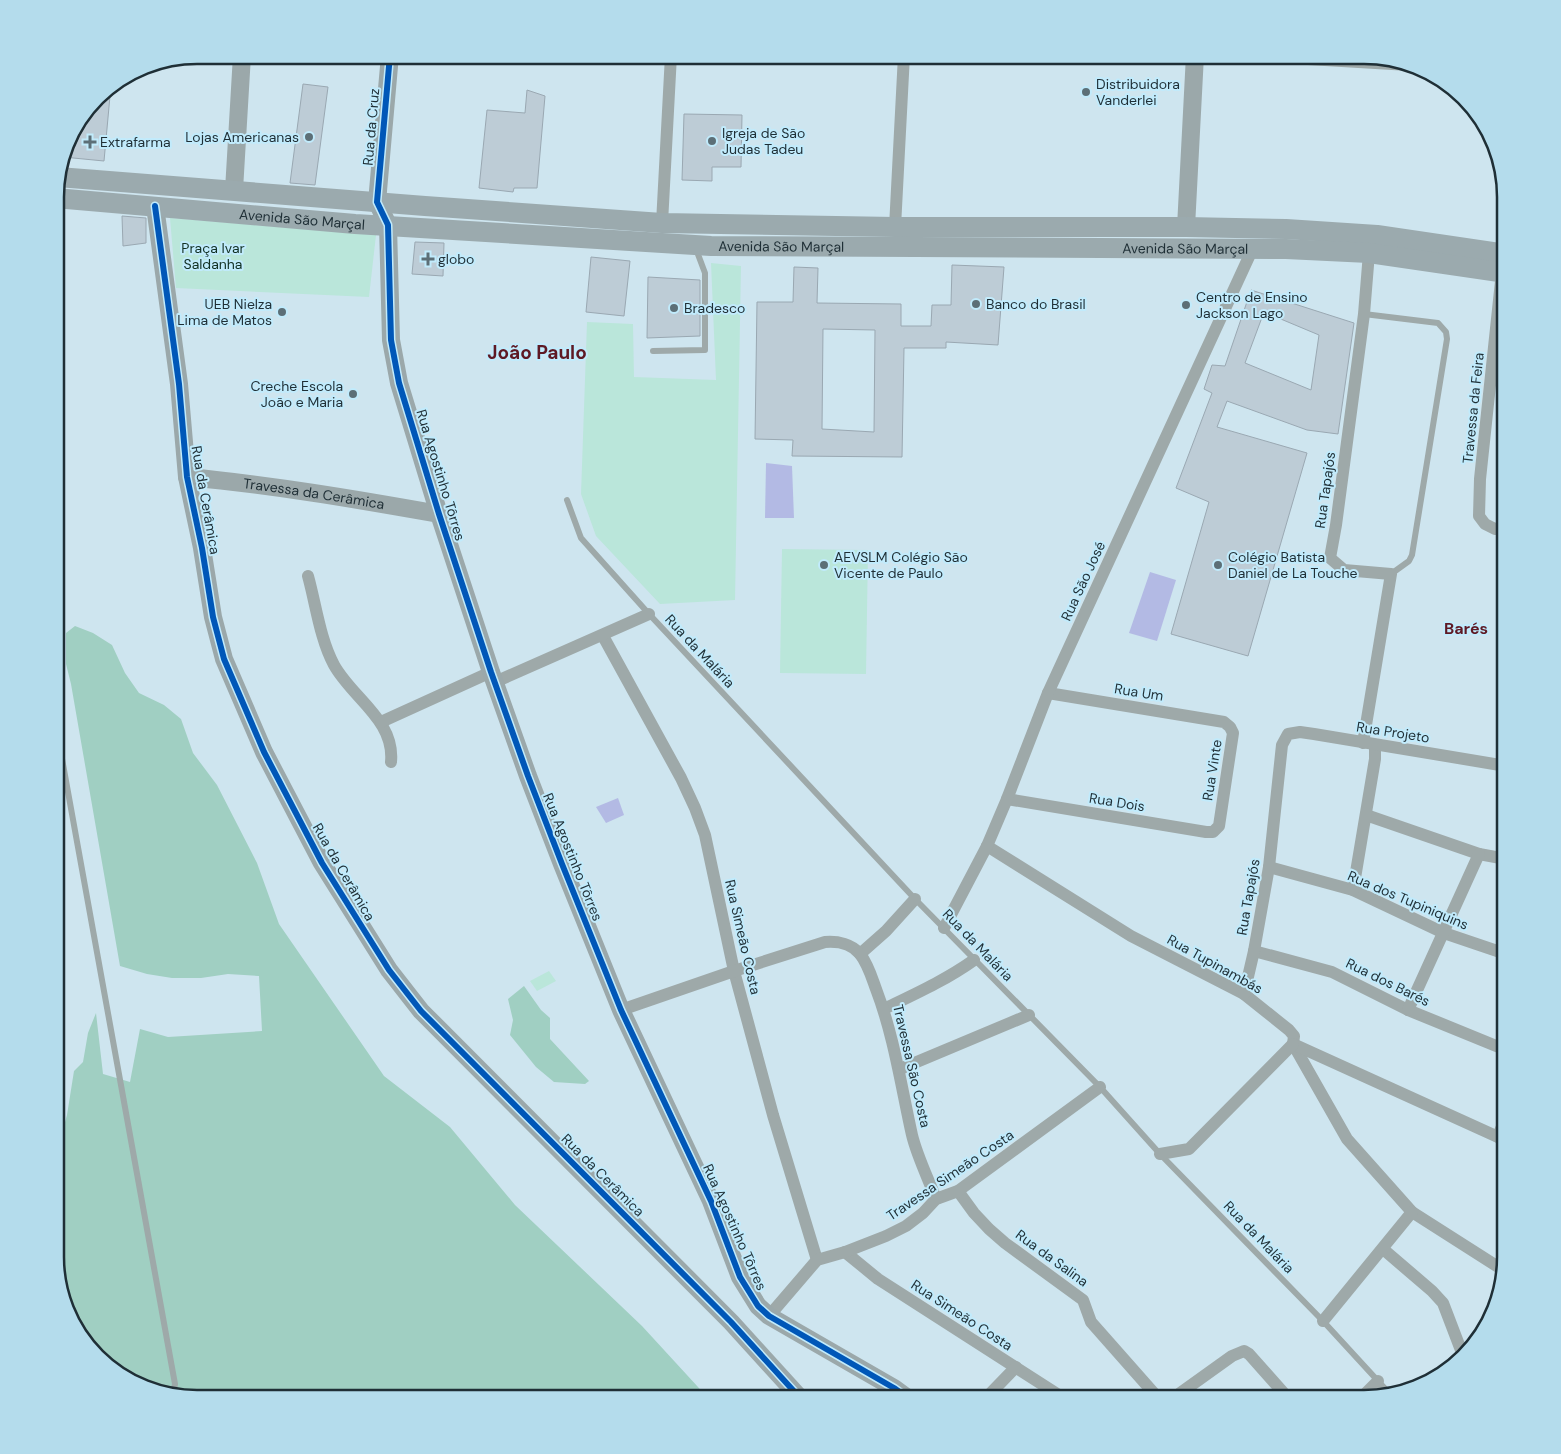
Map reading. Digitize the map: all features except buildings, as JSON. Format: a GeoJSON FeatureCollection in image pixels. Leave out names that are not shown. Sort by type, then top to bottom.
{"type":"FeatureCollection","features":[{"type":"Feature","properties":{"kind":"main road","name":"Avenida São Marçal"},"geometry":{"type":"LineString","coordinates":[[65,177],[662,223],[895,227],[1286,229],[1377,235],[1497,264]]}},
{"type":"Feature","properties":{"kind":"main road","name":"Avenida São Marçal"},"geometry":{"type":"LineString","coordinates":[[64,199],[388,225],[694,245],[1091,249],[1253,248],[1369,253],[1497,265]]}},
{"type":"Feature","properties":{"kind":"street"},"geometry":{"type":"LineString","coordinates":[[234,190],[241,64]]}},
{"type":"Feature","properties":{"kind":"street","name":"Rua da Cruz"},"geometry":{"type":"LineString","coordinates":[[377,202],[389,64]]}},
{"type":"Feature","properties":{"kind":"street"},"geometry":{"type":"LineString","coordinates":[[662,223],[671,64]]}},
{"type":"Feature","properties":{"kind":"street"},"geometry":{"type":"LineString","coordinates":[[895,227],[904,64]]}},
{"type":"Feature","properties":{"kind":"street"},"geometry":{"type":"LineString","coordinates":[[1186,227],[1194,64]]}},
{"type":"Feature","properties":{"kind":"street"},"geometry":{"type":"LineString","coordinates":[[377,202],[388,225]]}},
{"type":"Feature","properties":{"kind":"street","name":"Rua da Cerâmica"},"geometry":{"type":"LineString","coordinates":[[155,206],[179,384],[187,477],[202,548],[213,617],[224,658],[249,720],[281,786],[322,863],[389,970],[421,1011],[731,1322],[793,1390]]}},
{"type":"Feature","properties":{"kind":"street","name":"Rua Agostinho Tôrres"},"geometry":{"type":"LineString","coordinates":[[388,225],[390,314],[394,361],[439,514],[493,677],[535,794],[621,1010],[711,1201],[740,1277],[758,1306],[769,1316],[897,1390]]}},
{"type":"Feature","properties":{"kind":"street","name":"Rua São José"},"geometry":{"type":"LineString","coordinates":[[944,928],[987,846],[1007,800],[1048,692],[1253,248]]}},
{"type":"Feature","properties":{"kind":"street","name":"Rua Tapajós"},"geometry":{"type":"LineString","coordinates":[[1369,253],[1364,314],[1330,558],[1344,570],[1391,574]]}},
{"type":"Feature","properties":{"kind":"street","name":"Travessa da Feira"},"geometry":{"type":"LineString","coordinates":[[1497,328],[1480,479],[1479,516],[1484,524],[1497,529]]}},
{"type":"Feature","properties":{"kind":"street","name":"Travessa da Cerâmica"},"geometry":{"type":"LineString","coordinates":[[187,477],[253,483],[439,514]]}},
{"type":"Feature","properties":{"kind":"street"},"geometry":{"type":"LineString","coordinates":[[1353,890],[1375,759],[1369,744],[1391,574]]}},
{"type":"Feature","properties":{"kind":"street"},"geometry":{"type":"LineString","coordinates":[[308,576],[334,666],[381,722],[390,741],[392,750],[391,762]]}},
{"type":"Feature","properties":{"kind":"street"},"geometry":{"type":"LineString","coordinates":[[381,722],[493,677],[603,636],[649,614]]}},
{"type":"Feature","properties":{"kind":"street","name":"Rua Simeão Costa"},"geometry":{"type":"LineString","coordinates":[[603,636],[681,778],[705,835],[734,971],[817,1260]]}},
{"type":"Feature","properties":{"kind":"street","name":"Rua Um"},"geometry":{"type":"LineString","coordinates":[[1048,692],[1224,722]]}},
{"type":"Feature","properties":{"kind":"street","name":"Rua Vinte"},"geometry":{"type":"LineString","coordinates":[[1219,826],[1233,733],[1224,722]]}},
{"type":"Feature","properties":{"kind":"street","name":"Rua Projeto"},"geometry":{"type":"LineString","coordinates":[[1282,745],[1288,734],[1300,732],[1497,765]]}},
{"type":"Feature","properties":{"kind":"street","name":"Rua Tapajós"},"geometry":{"type":"LineString","coordinates":[[1244,994],[1254,951],[1269,867],[1282,745]]}},
{"type":"Feature","properties":{"kind":"street","name":"Rua Dois"},"geometry":{"type":"LineString","coordinates":[[1007,800],[1206,832],[1213,832],[1219,826]]}},
{"type":"Feature","properties":{"kind":"street"},"geometry":{"type":"LineString","coordinates":[[1366,815],[1479,854],[1497,857]]}},
{"type":"Feature","properties":{"kind":"street","name":"Rua Tupinambás"},"geometry":{"type":"LineString","coordinates":[[987,846],[1131,936],[1244,994],[1289,1030],[1294,1036],[1293,1044],[1347,1139],[1412,1212],[1497,1265]]}},
{"type":"Feature","properties":{"kind":"street"},"geometry":{"type":"LineString","coordinates":[[1408,1010],[1479,854]]}},
{"type":"Feature","properties":{"kind":"street","name":"Rua dos Tupiniquins"},"geometry":{"type":"LineString","coordinates":[[1269,867],[1353,890],[1444,933],[1497,951]]}},
{"type":"Feature","properties":{"kind":"street"},"geometry":{"type":"LineString","coordinates":[[621,1010],[826,942],[845,944],[860,954],[886,931],[915,899]]}},
{"type":"Feature","properties":{"kind":"street","name":"Rua dos Barés"},"geometry":{"type":"LineString","coordinates":[[1254,951],[1332,972],[1408,1010],[1497,1046]]}},
{"type":"Feature","properties":{"kind":"street","name":"Travessa São Costa"},"geometry":{"type":"LineString","coordinates":[[860,954],[870,972],[884,1009],[900,1069],[912,1137],[936,1199]]}},
{"type":"Feature","properties":{"kind":"street"},"geometry":{"type":"LineString","coordinates":[[884,1009],[937,984],[974,960]]}},
{"type":"Feature","properties":{"kind":"street"},"geometry":{"type":"LineString","coordinates":[[900,1069],[1029,1016]]}},
{"type":"Feature","properties":{"kind":"street"},"geometry":{"type":"LineString","coordinates":[[1160,1154],[1189,1149],[1293,1044],[1497,1136]]}},
{"type":"Feature","properties":{"kind":"street","name":"Travessa Simeão Costa"},"geometry":{"type":"LineString","coordinates":[[817,1260],[845,1252],[906,1226],[923,1213],[936,1199],[958,1191],[1100,1087]]}},
{"type":"Feature","properties":{"kind":"street","name":"Rua da Salina"},"geometry":{"type":"LineString","coordinates":[[958,1191],[974,1213],[989,1229],[1084,1300],[1091,1322],[1152,1390]]}},
{"type":"Feature","properties":{"kind":"street"},"geometry":{"type":"LineString","coordinates":[[1324,1321],[1412,1212]]}},
{"type":"Feature","properties":{"kind":"street"},"geometry":{"type":"LineString","coordinates":[[1383,1249],[1432,1291],[1443,1303],[1460,1349]]}},
{"type":"Feature","properties":{"kind":"street","name":"Rua Simeão Costa"},"geometry":{"type":"LineString","coordinates":[[845,1252],[878,1279],[1051,1390]]}},
{"type":"Feature","properties":{"kind":"street"},"geometry":{"type":"LineString","coordinates":[[769,1316],[817,1260]]}},
{"type":"Feature","properties":{"kind":"street"},"geometry":{"type":"LineString","coordinates":[[731,1322],[752,1297]]}},
{"type":"Feature","properties":{"kind":"street"},"geometry":{"type":"LineString","coordinates":[[1185,1390],[1232,1356],[1244,1351],[1249,1354],[1281,1390]]}},
{"type":"Feature","properties":{"kind":"street"},"geometry":{"type":"LineString","coordinates":[[994,1390],[1016,1367]]}},
{"type":"Feature","properties":{"kind":"street"},"geometry":{"type":"LineString","coordinates":[[1369,1390],[1378,1381]]}},
{"type":"Feature","properties":{"kind":"lane"},"geometry":{"type":"LineString","coordinates":[[653,351],[705,350],[705,273],[694,245]]}},
{"type":"Feature","properties":{"kind":"lane"},"geometry":{"type":"LineString","coordinates":[[1364,314],[1438,324],[1446,332],[1448,339],[1412,555],[1409,561],[1391,574]]}},
{"type":"Feature","properties":{"kind":"lane","name":"Rua da Malária"},"geometry":{"type":"LineString","coordinates":[[567,500],[581,538],[649,614],[915,899],[1100,1087],[1160,1154],[1324,1321],[1385,1389]]}},
{"type":"Feature","properties":{"kind":"lane"},"geometry":{"type":"LineString","coordinates":[[64,770],[175,1384],[174,1388]]}},
{"type":"Feature","properties":{"kind":"green space","name":"Praça Ivar Saldanha"},"geometry":{"type":"Polygon","coordinates":[[[170,218],[376,235],[369,297],[176,288],[170,218]]]}},
{"type":"Feature","properties":{"kind":"green space"},"geometry":{"type":"Polygon","coordinates":[[[711,263],[741,266],[735,600],[660,604],[596,536],[581,494],[587,322],[633,324],[634,377],[716,380],[711,263]]]}},
{"type":"Feature","properties":{"kind":"green space"},"geometry":{"type":"Polygon","coordinates":[[[782,549],[868,550],[866,674],[780,673],[782,549]]]}},
{"type":"Feature","properties":{"kind":"green space"},"geometry":{"type":"Polygon","coordinates":[[[75,626],[93,633],[112,645],[125,673],[139,693],[164,705],[181,719],[193,753],[217,785],[257,863],[279,924],[384,1076],[450,1127],[515,1205],[642,1326],[701,1390],[179,1389],[146,1380],[123,1368],[109,1357],[91,1338],[77,1316],[66,1283],[64,1266],[64,1126],[74,1071],[83,1062],[88,1033],[96,1013],[103,1074],[130,1082],[140,1029],[168,1037],[262,1031],[259,976],[228,974],[201,978],[172,978],[147,974],[120,966],[66,664],[66,633],[75,626]]]}},
{"type":"Feature","properties":{"kind":"green space"},"geometry":{"type":"Polygon","coordinates":[[[549,971],[556,981],[537,991],[530,981],[549,971]]]}},
{"type":"Feature","properties":{"kind":"green space"},"geometry":{"type":"Polygon","coordinates":[[[524,986],[541,1010],[550,1018],[550,1039],[589,1081],[585,1084],[554,1082],[536,1067],[510,1035],[513,1020],[508,999],[524,986]]]}},
{"type":"Feature","properties":{"kind":"water"},"geometry":{"type":"Polygon","coordinates":[[[766,463],[792,466],[794,518],[765,518],[766,463]]]}},
{"type":"Feature","properties":{"kind":"water"},"geometry":{"type":"Polygon","coordinates":[[[1150,572],[1176,580],[1157,641],[1129,633],[1150,572]]]}},
{"type":"Feature","properties":{"kind":"water"},"geometry":{"type":"Polygon","coordinates":[[[618,798],[624,815],[606,823],[596,807],[618,798]]]}},
{"type":"Feature","properties":{"kind":"cycle path"},"geometry":{"type":"LineString","coordinates":[[389,64],[377,202],[388,225],[391,340],[399,383],[439,514],[491,672],[528,776],[621,1010],[711,1201],[740,1277],[758,1306],[769,1316],[897,1390]]}},
{"type":"Feature","properties":{"kind":"cycle path"},"geometry":{"type":"LineString","coordinates":[[155,206],[179,384],[187,477],[202,548],[213,617],[224,659],[264,752],[322,863],[389,970],[421,1011],[731,1322],[793,1390]]}},
{"type":"Feature","properties":{"kind":"place","name":"Distribuidora Vanderlei"},"geometry":{"type":"Point","coordinates":[1086,92]}},
{"type":"Feature","properties":{"kind":"place","name":"Lojas Americanas"},"geometry":{"type":"Point","coordinates":[309,137]}},
{"type":"Feature","properties":{"kind":"place","name":"Igreja de São Judas Tadeu"},"geometry":{"type":"Point","coordinates":[712,141]}},
{"type":"Feature","properties":{"kind":"place","name":"Extrafarma"},"geometry":{"type":"Point","coordinates":[90,142]}},
{"type":"Feature","properties":{"kind":"place","name":"globo"},"geometry":{"type":"Point","coordinates":[428,259]}},
{"type":"Feature","properties":{"kind":"place","name":"Banco do Brasil"},"geometry":{"type":"Point","coordinates":[976,304]}},
{"type":"Feature","properties":{"kind":"place","name":"Centro de Ensino Jackson Lago"},"geometry":{"type":"Point","coordinates":[1186,305]}},
{"type":"Feature","properties":{"kind":"place","name":"Bradesco"},"geometry":{"type":"Point","coordinates":[674,308]}},
{"type":"Feature","properties":{"kind":"place","name":"UEB Nielza Lima de Matos"},"geometry":{"type":"Point","coordinates":[282,312]}},
{"type":"Feature","properties":{"kind":"place","name":"Creche Escola João e Maria"},"geometry":{"type":"Point","coordinates":[353,394]}},
{"type":"Feature","properties":{"kind":"place","name":"AEVSLM Colégio São Vicente de Paulo"},"geometry":{"type":"Point","coordinates":[824,565]}},
{"type":"Feature","properties":{"kind":"place","name":"Colégio Batista Daniel de La Touche"},"geometry":{"type":"Point","coordinates":[1218,565]}},
{"type":"Feature","properties":{"kind":"district","name":"João Paulo"},"geometry":{"type":"Point","coordinates":[537,352]}},
{"type":"Feature","properties":{"kind":"district","name":"Barés"},"geometry":{"type":"Point","coordinates":[1466,628]}}]}
